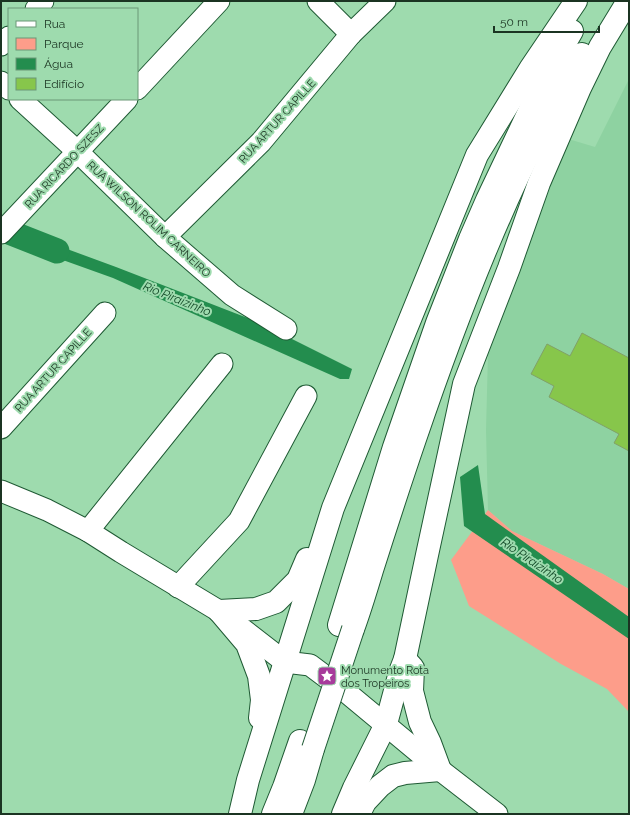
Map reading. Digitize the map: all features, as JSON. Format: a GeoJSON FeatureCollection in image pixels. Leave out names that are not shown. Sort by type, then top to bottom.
{"type":"FeatureCollection","features":[{"type":"Feature","properties":{"kind":"highway"},"geometry":{"type":"LineString","coordinates":[[219,612],[256,609],[276,602],[298,580],[333,508],[477,155],[530,69],[576,1]]}},
{"type":"Feature","properties":{"kind":"highway"},"geometry":{"type":"LineString","coordinates":[[346,627],[352,578],[379,498],[394,447],[437,323],[487,200],[544,80],[590,1]]}},
{"type":"Feature","properties":{"kind":"highway"},"geometry":{"type":"LineString","coordinates":[[273,814],[284,787],[306,745],[346,627],[415,440],[450,339],[487,245],[539,132],[558,95],[615,1]]}},
{"type":"Feature","properties":{"kind":"highway"},"geometry":{"type":"LineString","coordinates":[[343,814],[354,788],[386,724],[405,658],[464,384],[509,268],[539,183],[580,88],[600,47],[628,1]]}},
{"type":"Feature","properties":{"kind":"highway"},"geometry":{"type":"LineString","coordinates":[[240,814],[248,780],[333,508]]}},
{"type":"Feature","properties":{"kind":"highway"},"geometry":{"type":"LineString","coordinates":[[219,612],[247,644],[259,676],[262,700],[258,748]]}},
{"type":"Feature","properties":{"kind":"highway"},"geometry":{"type":"LineString","coordinates":[[359,814],[365,802],[380,786],[393,776],[405,773],[440,770],[420,722],[412,691],[413,668],[405,658]]}},
{"type":"Feature","properties":{"kind":"highway"},"geometry":{"type":"LineString","coordinates":[[291,814],[304,780],[306,745]]}},
{"type":"Feature","properties":{"kind":"street"},"geometry":{"type":"LineString","coordinates":[[138,88],[219,1]]}},
{"type":"Feature","properties":{"kind":"street"},"geometry":{"type":"LineString","coordinates":[[318,1],[351,34]]}},
{"type":"Feature","properties":{"kind":"street","name":"RUA ARTUR CAPILLE"},"geometry":{"type":"LineString","coordinates":[[165,237],[261,142],[351,34],[385,1]]}},
{"type":"Feature","properties":{"kind":"street","name":"RUA WILSON ROLIM CARNEIRO"},"geometry":{"type":"LineString","coordinates":[[21,100],[78,152],[165,237],[232,295],[286,329]]}},
{"type":"Feature","properties":{"kind":"street","name":"RUA RICARDO SZESZ"},"geometry":{"type":"LineString","coordinates":[[1,233],[11,215],[78,152],[126,100]]}},
{"type":"Feature","properties":{"kind":"street","name":"RUA ARTUR CAPILLE"},"geometry":{"type":"LineString","coordinates":[[1,428],[105,313]]}},
{"type":"Feature","properties":{"kind":"street"},"geometry":{"type":"LineString","coordinates":[[88,531],[222,364]]}},
{"type":"Feature","properties":{"kind":"street"},"geometry":{"type":"LineString","coordinates":[[178,587],[239,521],[306,396]]}},
{"type":"Feature","properties":{"kind":"street"},"geometry":{"type":"LineString","coordinates":[[1,491],[47,510],[88,531],[219,612],[285,662],[310,665],[346,692],[440,770],[497,814]]}},
{"type":"Feature","properties":{"kind":"shaded area"},"geometry":{"type":"Polygon","coordinates":[[[629,79],[629,589],[603,574],[512,531],[488,510],[486,430],[488,354],[517,268],[549,191],[565,138],[595,147],[629,79]]]}},
{"type":"Feature","properties":{"kind":"green space"},"geometry":{"type":"Polygon","coordinates":[[[488,510],[512,531],[603,574],[629,589],[629,712],[607,689],[561,664],[469,606],[451,560],[488,510]]]}},
{"type":"Feature","properties":{"kind":"water"},"geometry":{"type":"Polygon","coordinates":[[[29,235],[258,322],[352,369],[349,379],[340,379],[113,278],[21,245],[29,235]]]}},
{"type":"Feature","properties":{"kind":"water"},"geometry":{"type":"Polygon","coordinates":[[[478,465],[485,514],[629,617],[629,639],[464,526],[460,477],[478,465]]]}},
{"type":"Feature","properties":{"kind":"building"},"geometry":{"type":"Polygon","coordinates":[[[582,333],[629,358],[629,451],[614,443],[619,434],[549,397],[554,386],[531,374],[547,344],[570,356],[582,333]]]}},
{"type":"Feature","properties":{"kind":"waterway","name":"Rio Piraizinho"},"geometry":{"type":"LineString","coordinates":[[1,229],[57,251]]}},
{"type":"Feature","properties":{"kind":"place","name":"Monumento Rota dos Tropeiros"},"geometry":{"type":"Point","coordinates":[327,676]}}]}
